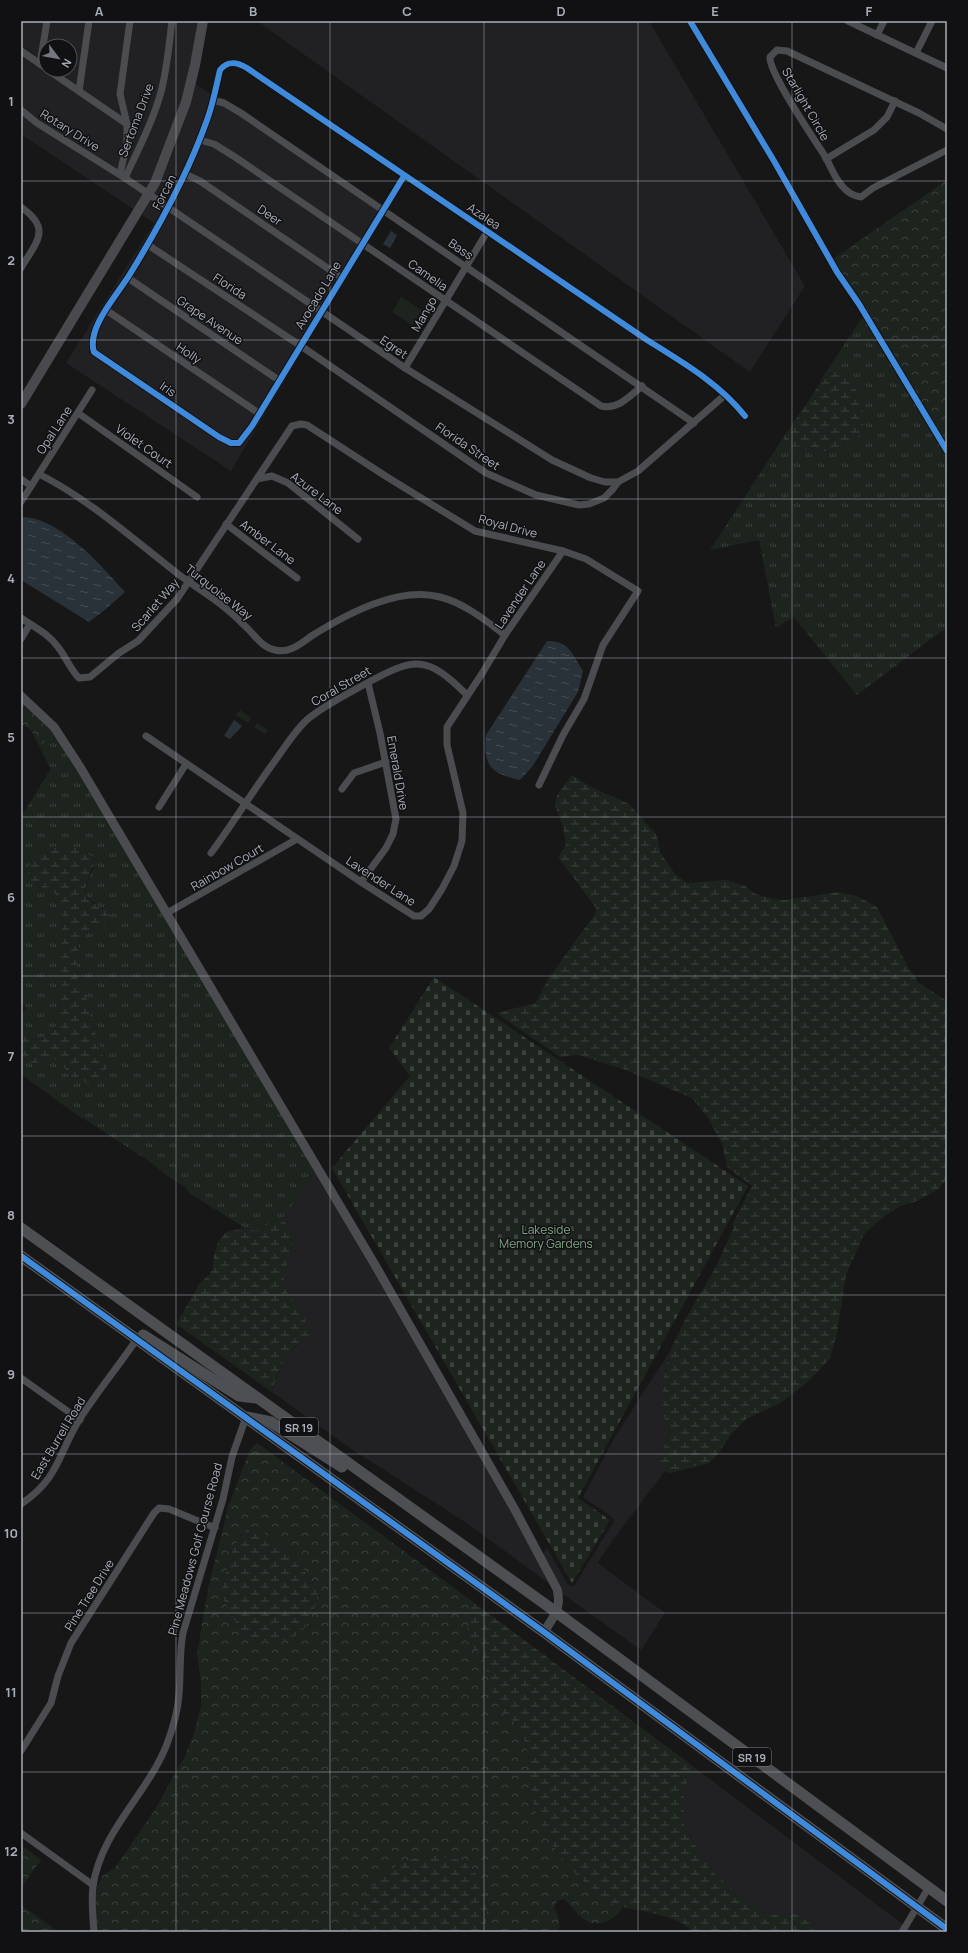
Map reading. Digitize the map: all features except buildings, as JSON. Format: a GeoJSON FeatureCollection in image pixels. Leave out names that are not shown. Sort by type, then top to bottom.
{"type":"FeatureCollection","features":[{"type":"Feature","properties":{"kind":"main road"},"geometry":{"type":"LineString","coordinates":[[21,404],[149,194],[168,153],[186,102],[195,65],[203,21]]}},
{"type":"Feature","properties":{"kind":"main road","name":"SR 19"},"geometry":{"type":"LineString","coordinates":[[21,1228],[556,1612],[947,1901]]}},
{"type":"Feature","properties":{"kind":"main road","name":"SR 19"},"geometry":{"type":"LineString","coordinates":[[21,1256],[544,1632],[947,1929]]}},
{"type":"Feature","properties":{"kind":"main road"},"geometry":{"type":"LineString","coordinates":[[91,1306],[108,1311],[239,1396],[259,1399]]}},
{"type":"Feature","properties":{"kind":"main road"},"geometry":{"type":"LineString","coordinates":[[246,1417],[271,1422],[355,1475],[369,1478]]}},
{"type":"Feature","properties":{"kind":"street"},"geometry":{"type":"LineString","coordinates":[[46,38],[47,21]]}},
{"type":"Feature","properties":{"kind":"street"},"geometry":{"type":"LineString","coordinates":[[79,91],[89,21]]}},
{"type":"Feature","properties":{"kind":"street"},"geometry":{"type":"LineString","coordinates":[[122,176],[127,143],[127,124],[120,94],[130,21]]}},
{"type":"Feature","properties":{"kind":"street","name":"Sertoma Drive"},"geometry":{"type":"LineString","coordinates":[[122,176],[146,132],[161,92],[166,69],[172,21]]}},
{"type":"Feature","properties":{"kind":"street"},"geometry":{"type":"LineString","coordinates":[[848,21],[947,68]]}},
{"type":"Feature","properties":{"kind":"street"},"geometry":{"type":"LineString","coordinates":[[877,35],[884,21]]}},
{"type":"Feature","properties":{"kind":"street"},"geometry":{"type":"LineString","coordinates":[[916,54],[932,21]]}},
{"type":"Feature","properties":{"kind":"street","name":"Starlight Circle"},"geometry":{"type":"LineString","coordinates":[[947,129],[895,101],[787,51],[777,50],[773,52],[770,61],[775,74],[843,187],[850,194],[861,197],[873,188],[947,150]]}},
{"type":"Feature","properties":{"kind":"street"},"geometry":{"type":"LineString","coordinates":[[21,51],[38,63]]}},
{"type":"Feature","properties":{"kind":"street","name":"Forcan"},"geometry":{"type":"LineString","coordinates":[[99,323],[148,245],[169,207],[200,140],[213,100],[220,70],[228,63]]}},
{"type":"Feature","properties":{"kind":"street","name":"Azalea"},"geometry":{"type":"LineString","coordinates":[[228,63],[241,64],[404,176],[688,366],[725,395],[745,416]]}},
{"type":"Feature","properties":{"kind":"street"},"geometry":{"type":"LineString","coordinates":[[60,78],[127,124]]}},
{"type":"Feature","properties":{"kind":"street","name":"Bass"},"geometry":{"type":"LineString","coordinates":[[213,100],[224,103],[241,113],[694,423]]}},
{"type":"Feature","properties":{"kind":"street"},"geometry":{"type":"LineString","coordinates":[[826,158],[874,130],[887,116],[895,101]]}},
{"type":"Feature","properties":{"kind":"street","name":"Rotary Drive"},"geometry":{"type":"LineString","coordinates":[[21,110],[37,123],[169,207]]}},
{"type":"Feature","properties":{"kind":"street","name":"Camelia"},"geometry":{"type":"LineString","coordinates":[[200,140],[207,140],[214,144],[363,243],[444,300],[601,406],[607,408],[619,404],[642,386]]}},
{"type":"Feature","properties":{"kind":"street","name":"Deer"},"geometry":{"type":"LineString","coordinates":[[185,174],[200,181],[342,278]]}},
{"type":"Feature","properties":{"kind":"street","name":"Avocado Lane"},"geometry":{"type":"LineString","coordinates":[[252,426],[404,176]]}},
{"type":"Feature","properties":{"kind":"street"},"geometry":{"type":"LineString","coordinates":[[21,206],[34,216],[40,228],[37,242],[21,268]]}},
{"type":"Feature","properties":{"kind":"street","name":"Egret"},"geometry":{"type":"LineString","coordinates":[[169,207],[405,368],[552,460],[591,478],[605,482],[618,482]]}},
{"type":"Feature","properties":{"kind":"street","name":"Mango"},"geometry":{"type":"LineString","coordinates":[[405,368],[443,305],[444,300],[487,232]]}},
{"type":"Feature","properties":{"kind":"street","name":"Florida"},"geometry":{"type":"LineString","coordinates":[[148,245],[301,346]]}},
{"type":"Feature","properties":{"kind":"street","name":"Grape Avenue"},"geometry":{"type":"LineString","coordinates":[[128,278],[280,381]]}},
{"type":"Feature","properties":{"kind":"street","name":"Holly"},"geometry":{"type":"LineString","coordinates":[[106,310],[260,414]]}},
{"type":"Feature","properties":{"kind":"street","name":"Iris"},"geometry":{"type":"LineString","coordinates":[[99,323],[92,340],[92,346],[97,355],[231,443],[242,441],[252,426]]}},
{"type":"Feature","properties":{"kind":"street","name":"Florida Street"},"geometry":{"type":"LineString","coordinates":[[301,346],[486,473],[524,491],[579,504],[589,504],[604,498],[618,482],[638,471],[725,395]]}},
{"type":"Feature","properties":{"kind":"street","name":"Opal Lane"},"geometry":{"type":"LineString","coordinates":[[21,502],[92,390]]}},
{"type":"Feature","properties":{"kind":"street","name":"Violet Court"},"geometry":{"type":"LineString","coordinates":[[78,413],[198,497]]}},
{"type":"Feature","properties":{"kind":"street","name":"Royal Drive"},"geometry":{"type":"LineString","coordinates":[[226,524],[292,426],[301,424],[314,428],[387,477],[475,531],[563,551],[586,559],[638,591],[603,645],[584,699],[560,741],[539,785]]}},
{"type":"Feature","properties":{"kind":"street","name":"Turquoise Way"},"geometry":{"type":"LineString","coordinates":[[39,474],[60,484],[90,505],[238,619],[264,645],[277,651],[292,649],[321,630],[370,606],[402,596],[418,594],[430,595],[450,600],[468,609],[505,635]]}},
{"type":"Feature","properties":{"kind":"street","name":"Azure Lane"},"geometry":{"type":"LineString","coordinates":[[257,478],[272,476],[288,483],[358,539]]}},
{"type":"Feature","properties":{"kind":"street"},"geometry":{"type":"LineString","coordinates":[[21,479],[31,486]]}},
{"type":"Feature","properties":{"kind":"street","name":"Scarlet Way"},"geometry":{"type":"LineString","coordinates":[[30,624],[52,640],[66,658],[74,673],[81,679],[90,677],[119,653],[145,636],[190,582],[226,524]]}},
{"type":"Feature","properties":{"kind":"street","name":"Amber Lane"},"geometry":{"type":"LineString","coordinates":[[226,524],[297,578]]}},
{"type":"Feature","properties":{"kind":"street","name":"Lavender Lane"},"geometry":{"type":"LineString","coordinates":[[146,736],[361,882],[414,916],[421,916],[426,913],[442,889],[458,857],[464,828],[461,806],[447,745],[446,731],[450,721],[483,672],[505,635],[563,551]]}},
{"type":"Feature","properties":{"kind":"street"},"geometry":{"type":"LineString","coordinates":[[21,618],[30,624],[21,638]]}},
{"type":"Feature","properties":{"kind":"street","name":"Coral Street"},"geometry":{"type":"LineString","coordinates":[[211,853],[283,749],[309,718],[325,706],[387,673],[416,663],[434,668],[446,675],[468,695]]}},
{"type":"Feature","properties":{"kind":"street","name":"Emerald Drive"},"geometry":{"type":"LineString","coordinates":[[361,882],[386,848],[395,826],[396,819],[386,762],[368,683]]}},
{"type":"Feature","properties":{"kind":"street"},"geometry":{"type":"LineString","coordinates":[[21,696],[39,712],[63,739],[375,1265],[515,1510],[557,1589],[560,1600],[556,1612],[544,1632]]}},
{"type":"Feature","properties":{"kind":"street"},"geometry":{"type":"LineString","coordinates":[[342,789],[354,773],[386,762]]}},
{"type":"Feature","properties":{"kind":"street"},"geometry":{"type":"LineString","coordinates":[[159,807],[186,764]]}},
{"type":"Feature","properties":{"kind":"street","name":"Rainbow Court"},"geometry":{"type":"LineString","coordinates":[[167,913],[297,839]]}},
{"type":"Feature","properties":{"kind":"street","name":"East Burrell Road"},"geometry":{"type":"LineString","coordinates":[[21,1504],[40,1490],[49,1480],[80,1420],[137,1339]]}},
{"type":"Feature","properties":{"kind":"street"},"geometry":{"type":"LineString","coordinates":[[21,1378],[80,1420]]}},
{"type":"Feature","properties":{"kind":"street","name":"Pine Meadows Golf Course Road"},"geometry":{"type":"LineString","coordinates":[[94,1932],[92,1897],[93,1885],[101,1856],[109,1840],[158,1765],[174,1723],[179,1695],[180,1646],[183,1633],[215,1528],[232,1457],[246,1417]]}},
{"type":"Feature","properties":{"kind":"street","name":"Pine Tree Drive"},"geometry":{"type":"LineString","coordinates":[[21,1751],[51,1703],[58,1676],[71,1643],[154,1513],[159,1508],[169,1509],[215,1528]]}},
{"type":"Feature","properties":{"kind":"street"},"geometry":{"type":"LineString","coordinates":[[21,1833],[93,1885]]}},
{"type":"Feature","properties":{"kind":"street"},"geometry":{"type":"LineString","coordinates":[[902,1932],[916,1906],[929,1887]]}},
{"type":"Feature","properties":{"kind":"shaded area"},"geometry":{"type":"Polygon","coordinates":[[[21,21],[198,21],[191,64],[182,100],[151,181],[135,210],[21,134],[21,21]]]}},
{"type":"Feature","properties":{"kind":"shaded area"},"geometry":{"type":"Polygon","coordinates":[[[257,21],[649,21],[805,286],[750,372],[257,21]]]}},
{"type":"Feature","properties":{"kind":"shaded area"},"geometry":{"type":"Polygon","coordinates":[[[199,70],[196,84],[384,212],[231,471],[66,363],[154,223],[142,215],[159,185],[172,155],[190,103],[199,70]]]}},
{"type":"Feature","properties":{"kind":"shaded area"},"geometry":{"type":"Polygon","coordinates":[[[315,1170],[511,1512],[550,1584],[465,1522],[350,1448],[272,1392],[283,1362],[290,1351],[305,1339],[305,1319],[284,1289],[284,1275],[292,1245],[290,1228],[283,1220],[315,1170]]]}},
{"type":"Feature","properties":{"kind":"shaded area"},"geometry":{"type":"Polygon","coordinates":[[[670,1351],[663,1382],[663,1414],[670,1432],[659,1460],[665,1471],[612,1541],[598,1563],[665,1613],[641,1650],[563,1594],[543,1554],[547,1548],[568,1585],[574,1586],[614,1521],[612,1517],[583,1497],[616,1435],[670,1351]]]}},
{"type":"Feature","properties":{"kind":"shaded area"},"geometry":{"type":"Polygon","coordinates":[[[694,1767],[913,1932],[816,1932],[795,1915],[785,1916],[760,1912],[714,1873],[704,1861],[684,1826],[684,1789],[694,1767]]]}},
{"type":"Feature","properties":{"kind":"green space"},"geometry":{"type":"Polygon","coordinates":[[[947,180],[947,448],[864,314],[833,259],[947,180]]]}},
{"type":"Feature","properties":{"kind":"green space"},"geometry":{"type":"Polygon","coordinates":[[[401,297],[422,310],[412,325],[392,312],[401,297]]]}},
{"type":"Feature","properties":{"kind":"green space"},"geometry":{"type":"Polygon","coordinates":[[[864,314],[947,448],[947,627],[857,695],[794,617],[776,628],[759,540],[710,550],[783,438],[791,447],[802,446],[808,454],[815,456],[821,452],[845,448],[862,433],[864,420],[860,395],[842,374],[831,373],[819,383],[864,314]]]}},
{"type":"Feature","properties":{"kind":"green space"},"geometry":{"type":"Polygon","coordinates":[[[839,370],[860,395],[864,420],[862,433],[845,448],[821,452],[815,456],[808,454],[802,446],[791,447],[783,438],[785,434],[822,381],[832,373],[839,370]]]}},
{"type":"Feature","properties":{"kind":"green space"},"geometry":{"type":"Polygon","coordinates":[[[21,701],[51,731],[40,748],[31,730],[21,724],[21,701]]]}},
{"type":"Feature","properties":{"kind":"green space"},"geometry":{"type":"Polygon","coordinates":[[[240,710],[251,718],[248,723],[236,715],[240,710]]]}},
{"type":"Feature","properties":{"kind":"green space"},"geometry":{"type":"Polygon","coordinates":[[[257,723],[268,730],[265,734],[254,727],[257,723]]]}},
{"type":"Feature","properties":{"kind":"green space"},"geometry":{"type":"Polygon","coordinates":[[[51,731],[59,741],[315,1170],[283,1220],[276,1220],[256,1231],[245,1228],[189,1193],[185,1187],[166,1175],[149,1161],[70,1110],[21,1074],[21,1060],[34,1064],[46,1058],[54,1058],[58,1060],[71,1076],[103,1080],[107,1065],[97,1041],[86,996],[78,979],[76,960],[80,940],[96,928],[104,927],[97,904],[87,897],[86,893],[87,882],[95,866],[50,887],[63,904],[59,1018],[55,1027],[45,1038],[36,1040],[31,1039],[28,1034],[21,1035],[21,1015],[26,1008],[21,1005],[21,817],[50,770],[50,767],[40,748],[51,731]]]}},
{"type":"Feature","properties":{"kind":"green space"},"geometry":{"type":"Polygon","coordinates":[[[572,775],[593,788],[629,804],[657,835],[660,852],[675,874],[687,883],[727,880],[745,886],[756,894],[774,899],[785,900],[838,892],[857,896],[877,907],[908,967],[919,983],[947,1001],[947,1179],[938,1189],[917,1201],[900,1206],[882,1218],[864,1234],[846,1275],[837,1333],[830,1358],[811,1379],[781,1403],[746,1419],[729,1437],[718,1454],[709,1463],[670,1473],[665,1471],[659,1460],[670,1432],[663,1414],[663,1382],[670,1351],[686,1318],[716,1267],[733,1229],[733,1223],[752,1186],[727,1167],[722,1143],[706,1115],[692,1098],[623,1069],[578,1055],[560,1057],[496,1013],[536,1003],[548,979],[595,914],[596,908],[558,857],[566,845],[563,826],[555,806],[557,795],[572,775]]]}},
{"type":"Feature","properties":{"kind":"green space"},"geometry":{"type":"Polygon","coordinates":[[[66,846],[80,849],[95,858],[85,888],[85,893],[91,902],[108,911],[110,918],[104,927],[96,928],[80,940],[76,960],[78,979],[86,996],[97,1041],[107,1065],[103,1080],[90,1084],[71,1076],[58,1060],[46,1058],[34,1064],[21,1060],[21,1035],[28,1034],[31,1039],[36,1040],[45,1038],[55,1027],[59,1018],[63,904],[50,887],[43,888],[29,879],[27,869],[43,847],[66,846]]]}},
{"type":"Feature","properties":{"kind":"green space","name":"Lakeside Memory Gardens"},"geometry":{"type":"Polygon","coordinates":[[[434,977],[748,1186],[578,1498],[610,1520],[572,1583],[332,1168],[410,1076],[389,1048],[434,977]]]}},
{"type":"Feature","properties":{"kind":"green space"},"geometry":{"type":"Polygon","coordinates":[[[276,1220],[283,1220],[290,1228],[292,1245],[284,1275],[284,1288],[305,1319],[306,1325],[313,1337],[304,1340],[290,1351],[281,1367],[272,1392],[176,1324],[200,1283],[209,1275],[213,1268],[214,1255],[218,1242],[226,1232],[245,1228],[256,1231],[276,1220]]]}},
{"type":"Feature","properties":{"kind":"green space"},"geometry":{"type":"Polygon","coordinates":[[[257,1443],[469,1599],[469,1626],[467,1630],[471,1648],[481,1655],[485,1663],[494,1694],[499,1704],[516,1724],[525,1741],[528,1755],[531,1793],[543,1826],[553,1844],[578,1876],[592,1889],[608,1900],[623,1907],[612,1919],[601,1923],[590,1923],[579,1915],[564,1899],[557,1901],[554,1908],[559,1920],[558,1932],[501,1932],[485,1929],[488,1900],[483,1886],[473,1870],[462,1860],[438,1856],[349,1925],[347,1932],[90,1932],[89,1908],[102,1876],[115,1868],[154,1811],[185,1756],[194,1733],[201,1706],[201,1681],[197,1655],[208,1588],[229,1504],[250,1450],[257,1443]],[[258,1528],[241,1534],[228,1566],[221,1595],[243,1635],[256,1639],[280,1640],[318,1592],[295,1557],[258,1528]]]}},
{"type":"Feature","properties":{"kind":"green space"},"geometry":{"type":"Polygon","coordinates":[[[249,1528],[258,1528],[295,1557],[318,1592],[309,1621],[294,1637],[272,1641],[243,1635],[221,1595],[233,1550],[237,1541],[249,1528]]]}},
{"type":"Feature","properties":{"kind":"green space"},"geometry":{"type":"Polygon","coordinates":[[[469,1599],[694,1767],[684,1789],[684,1826],[704,1861],[714,1873],[760,1912],[784,1916],[795,1914],[808,1921],[816,1932],[691,1932],[686,1926],[678,1921],[667,1917],[613,1904],[597,1893],[580,1878],[555,1849],[542,1826],[530,1790],[528,1775],[529,1756],[523,1736],[519,1728],[503,1712],[496,1702],[481,1654],[471,1648],[466,1641],[469,1626],[469,1599]]]}},
{"type":"Feature","properties":{"kind":"green space"},"geometry":{"type":"Polygon","coordinates":[[[21,1845],[41,1860],[21,1888],[21,1845]]]}},
{"type":"Feature","properties":{"kind":"green space"},"geometry":{"type":"Polygon","coordinates":[[[438,1856],[462,1860],[473,1870],[483,1886],[488,1900],[485,1932],[347,1932],[357,1908],[372,1886],[382,1876],[404,1862],[421,1857],[438,1856]]]}},
{"type":"Feature","properties":{"kind":"green space"},"geometry":{"type":"Polygon","coordinates":[[[21,1905],[59,1932],[21,1932],[21,1905]]]}},
{"type":"Feature","properties":{"kind":"water"},"geometry":{"type":"Polygon","coordinates":[[[391,231],[397,235],[390,248],[383,244],[391,231]]]}},
{"type":"Feature","properties":{"kind":"water"},"geometry":{"type":"Polygon","coordinates":[[[21,517],[35,519],[64,533],[92,557],[125,592],[89,622],[21,580],[21,517]]]}},
{"type":"Feature","properties":{"kind":"water"},"geometry":{"type":"Polygon","coordinates":[[[547,641],[561,643],[573,654],[583,671],[578,692],[532,767],[520,780],[510,778],[502,775],[491,767],[486,754],[486,735],[547,641]]]}},
{"type":"Feature","properties":{"kind":"water"},"geometry":{"type":"Polygon","coordinates":[[[234,720],[242,726],[230,739],[224,736],[234,720]]]}},
{"type":"Feature","properties":{"kind":"cycle path"},"geometry":{"type":"LineString","coordinates":[[690,21],[774,161],[837,272],[859,304],[947,451]]}},
{"type":"Feature","properties":{"kind":"cycle path"},"geometry":{"type":"LineString","coordinates":[[404,176],[252,426],[239,443],[231,443],[219,437],[94,352],[93,343],[95,332],[104,312],[130,274],[163,218],[191,160],[213,102],[220,70],[229,63],[236,63],[247,68],[647,340],[687,365],[724,393],[745,416]]}},
{"type":"Feature","properties":{"kind":"cycle path"},"geometry":{"type":"LineString","coordinates":[[21,1256],[544,1632],[947,1929]]}}]}
